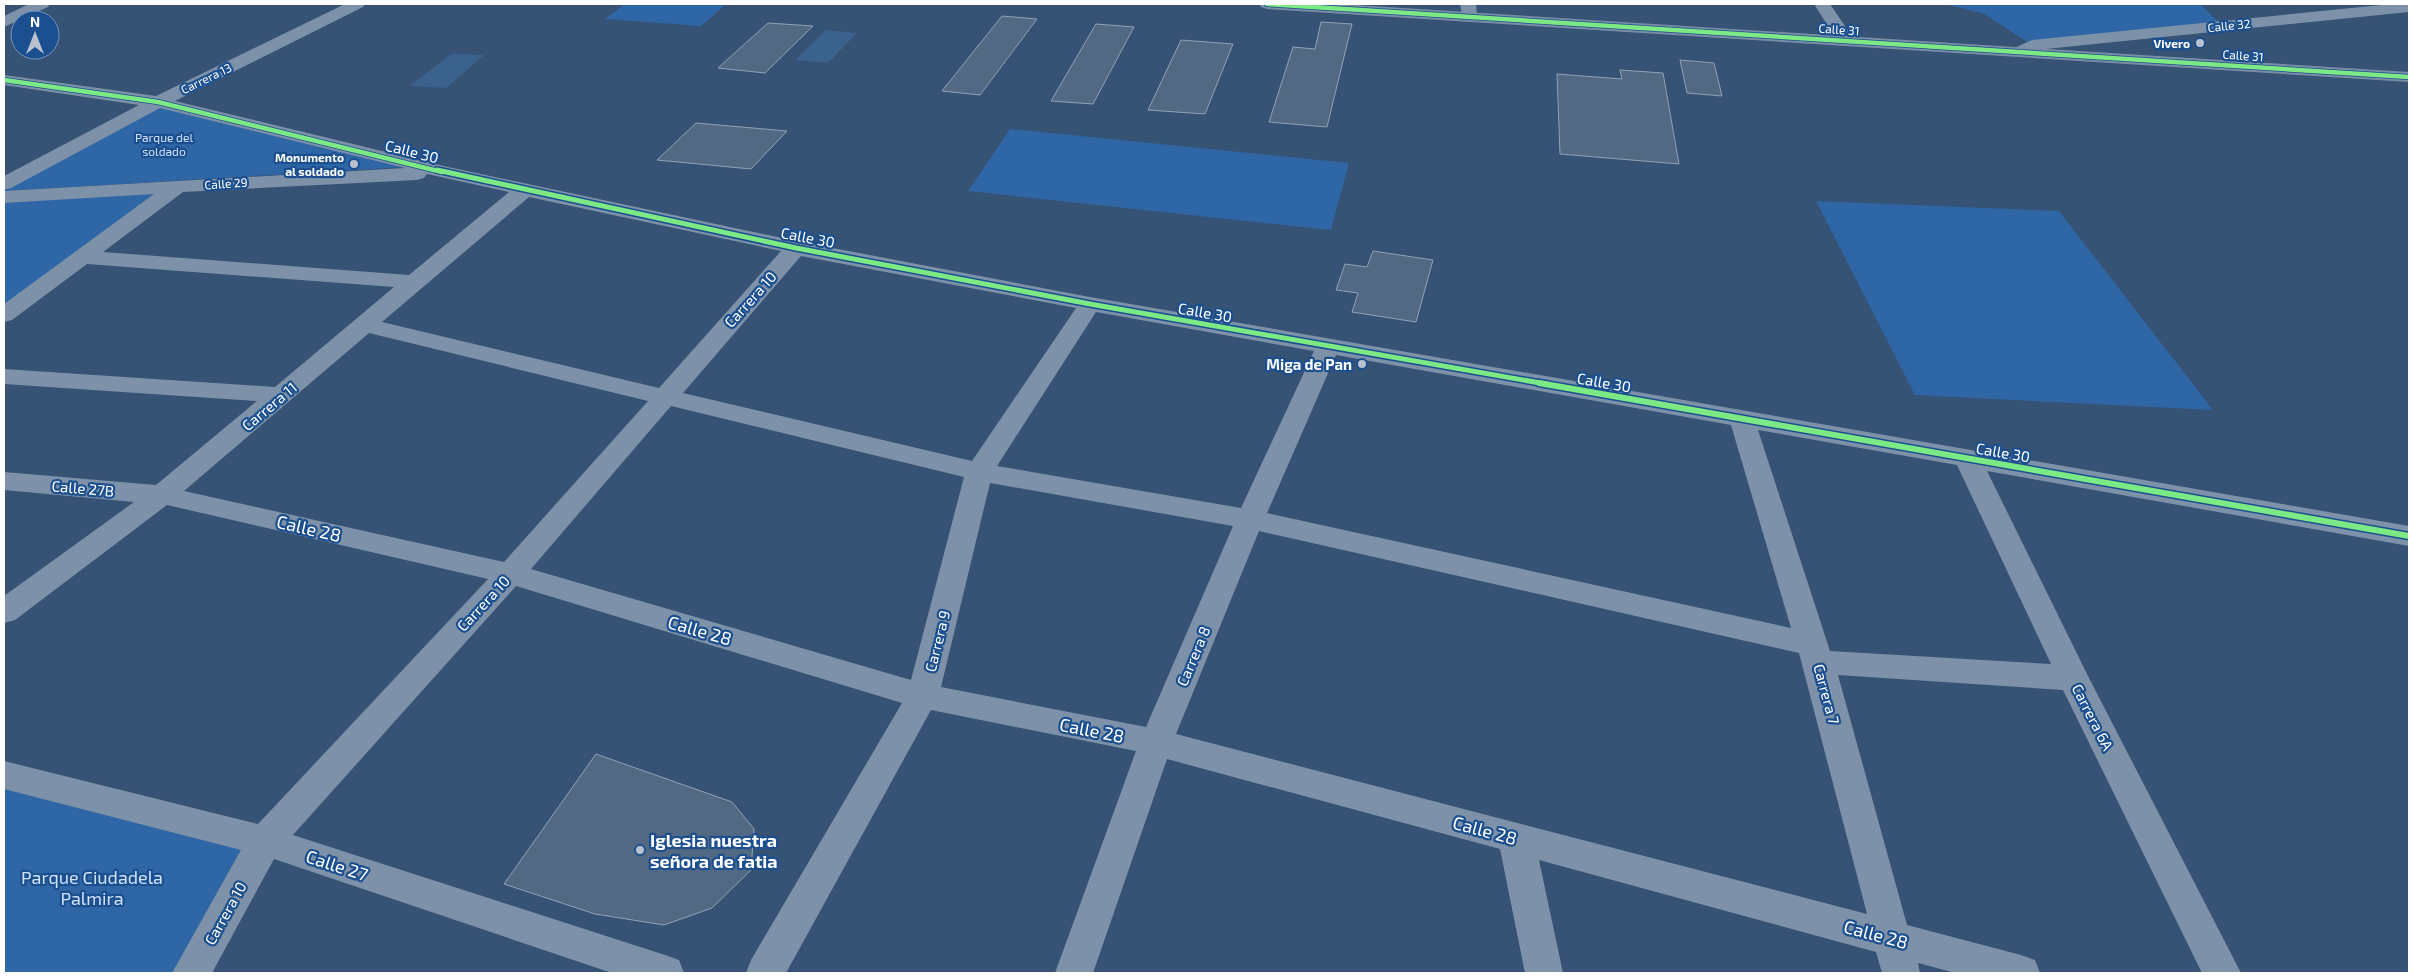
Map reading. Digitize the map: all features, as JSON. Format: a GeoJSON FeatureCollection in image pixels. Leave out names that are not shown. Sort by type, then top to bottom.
{"type":"FeatureCollection","features":[{"type":"Feature","properties":{"kind":"main road","name":"Calle 31"},"geometry":{"type":"LineString","coordinates":[[1267,4],[1469,10],[1846,41],[2409,77]]}},
{"type":"Feature","properties":{"kind":"street"},"geometry":{"type":"LineString","coordinates":[[4,22],[42,4]]}},
{"type":"Feature","properties":{"kind":"street","name":"Carrera 13"},"geometry":{"type":"LineString","coordinates":[[4,184],[158,102],[357,4]]}},
{"type":"Feature","properties":{"kind":"street"},"geometry":{"type":"LineString","coordinates":[[1822,4],[1846,41]]}},
{"type":"Feature","properties":{"kind":"street"},"geometry":{"type":"LineString","coordinates":[[2255,4],[2274,21]]}},
{"type":"Feature","properties":{"kind":"street","name":"Calle 32"},"geometry":{"type":"LineString","coordinates":[[2020,52],[2032,45],[2274,21],[2333,9],[2409,7]]}},
{"type":"Feature","properties":{"kind":"street","name":"Calle 30"},"geometry":{"type":"LineString","coordinates":[[4,80],[158,102],[448,173],[796,248],[1090,304],[2409,536]]}},
{"type":"Feature","properties":{"kind":"street","name":"Calle 29"},"geometry":{"type":"LineString","coordinates":[[4,197],[280,180],[448,173]]}},
{"type":"Feature","properties":{"kind":"street"},"geometry":{"type":"LineString","coordinates":[[4,315],[177,186]]}},
{"type":"Feature","properties":{"kind":"street","name":"Carrera 11"},"geometry":{"type":"LineString","coordinates":[[4,612],[15,594],[162,494],[283,395],[525,189]]}},
{"type":"Feature","properties":{"kind":"street","name":"Carrera 10"},"geometry":{"type":"LineString","coordinates":[[191,973],[265,840],[510,574],[665,395],[796,248]]}},
{"type":"Feature","properties":{"kind":"street"},"geometry":{"type":"LineString","coordinates":[[82,257],[416,282]]}},
{"type":"Feature","properties":{"kind":"street","name":"Carrera 9"},"geometry":{"type":"LineString","coordinates":[[765,973],[923,696],[979,472],[1090,304]]}},
{"type":"Feature","properties":{"kind":"street"},"geometry":{"type":"LineString","coordinates":[[365,325],[665,395],[979,472],[1250,518],[1543,586],[1815,653],[2073,678]]}},
{"type":"Feature","properties":{"kind":"street","name":"Carrera 8"},"geometry":{"type":"LineString","coordinates":[[1074,973],[1156,742],[1250,518],[1328,346]]}},
{"type":"Feature","properties":{"kind":"street"},"geometry":{"type":"LineString","coordinates":[[4,376],[283,395]]}},
{"type":"Feature","properties":{"kind":"street","name":"Carrera 7"},"geometry":{"type":"LineString","coordinates":[[1742,419],[1815,653],[1901,973]]}},
{"type":"Feature","properties":{"kind":"street","name":"Carrera 6A"},"geometry":{"type":"LineString","coordinates":[[1967,458],[2073,678],[2222,973]]}},
{"type":"Feature","properties":{"kind":"street","name":"Calle 27B"},"geometry":{"type":"LineString","coordinates":[[4,481],[162,494]]}},
{"type":"Feature","properties":{"kind":"street","name":"Calle 28"},"geometry":{"type":"LineString","coordinates":[[162,494],[510,574],[923,696],[1156,742],[2022,973]]}},
{"type":"Feature","properties":{"kind":"street","name":"Calle 27"},"geometry":{"type":"LineString","coordinates":[[4,775],[265,840],[665,973]]}},
{"type":"Feature","properties":{"kind":"street"},"geometry":{"type":"LineString","coordinates":[[1516,838],[1544,973]]}},
{"type":"Feature","properties":{"kind":"green space"},"geometry":{"type":"Polygon","coordinates":[[[625,4],[726,4],[701,26],[605,19],[625,4]]]}},
{"type":"Feature","properties":{"kind":"green space"},"geometry":{"type":"Polygon","coordinates":[[[1945,4],[2200,4],[2223,26],[2032,45],[1984,14],[1945,4]]]}},
{"type":"Feature","properties":{"kind":"green space","name":"Parque del soldado"},"geometry":{"type":"Polygon","coordinates":[[[158,102],[423,166],[4,191],[4,184],[158,102]]]}},
{"type":"Feature","properties":{"kind":"green space"},"geometry":{"type":"Polygon","coordinates":[[[1010,129],[1349,163],[1331,230],[968,191],[1010,129]]]}},
{"type":"Feature","properties":{"kind":"green space"},"geometry":{"type":"Polygon","coordinates":[[[177,187],[4,315],[4,197],[177,187]]]}},
{"type":"Feature","properties":{"kind":"green space"},"geometry":{"type":"Polygon","coordinates":[[[1816,201],[2059,211],[2213,410],[1915,395],[1816,201]]]}},
{"type":"Feature","properties":{"kind":"green space","name":"Parque Ciudadela Palmira"},"geometry":{"type":"Polygon","coordinates":[[[4,775],[265,841],[192,973],[4,973],[4,775]]]}},
{"type":"Feature","properties":{"kind":"shaded area"},"geometry":{"type":"Polygon","coordinates":[[[826,30],[857,33],[828,63],[795,60],[826,30]]]}},
{"type":"Feature","properties":{"kind":"shaded area"},"geometry":{"type":"Polygon","coordinates":[[[451,54],[484,55],[446,88],[409,86],[451,54]]]}},
{"type":"Feature","properties":{"kind":"building"},"geometry":{"type":"Polygon","coordinates":[[[1002,16],[1037,19],[980,95],[942,91],[1002,16]]]}},
{"type":"Feature","properties":{"kind":"building"},"geometry":{"type":"Polygon","coordinates":[[[1321,22],[1352,24],[1327,127],[1269,122],[1293,47],[1315,49],[1321,22]]]}},
{"type":"Feature","properties":{"kind":"building"},"geometry":{"type":"Polygon","coordinates":[[[768,23],[813,26],[765,73],[718,68],[768,23]]]}},
{"type":"Feature","properties":{"kind":"building"},"geometry":{"type":"Polygon","coordinates":[[[1096,24],[1134,27],[1093,104],[1051,101],[1096,24]]]}},
{"type":"Feature","properties":{"kind":"building"},"geometry":{"type":"Polygon","coordinates":[[[1181,40],[1233,44],[1205,114],[1148,110],[1181,40]]]}},
{"type":"Feature","properties":{"kind":"building"},"geometry":{"type":"Polygon","coordinates":[[[1680,60],[1714,63],[1722,96],[1687,93],[1680,60]]]}},
{"type":"Feature","properties":{"kind":"building"},"geometry":{"type":"Polygon","coordinates":[[[1620,70],[1663,73],[1679,164],[1560,154],[1557,74],[1622,79],[1620,70]]]}},
{"type":"Feature","properties":{"kind":"building"},"geometry":{"type":"Polygon","coordinates":[[[696,123],[787,131],[751,169],[657,160],[696,123]]]}},
{"type":"Feature","properties":{"kind":"building"},"geometry":{"type":"Polygon","coordinates":[[[1373,251],[1433,260],[1416,322],[1352,312],[1358,293],[1336,290],[1345,264],[1367,267],[1373,251]]]}},
{"type":"Feature","properties":{"kind":"building","name":"Iglesia nuestra señora de fatia"},"geometry":{"type":"Polygon","coordinates":[[[596,754],[732,802],[754,829],[751,870],[712,908],[664,925],[595,914],[504,884],[596,754]]]}},
{"type":"Feature","properties":{"kind":"cycle path"},"geometry":{"type":"LineString","coordinates":[[1267,4],[2409,77]]}},
{"type":"Feature","properties":{"kind":"cycle path"},"geometry":{"type":"LineString","coordinates":[[4,80],[158,102],[448,173],[796,248],[1090,304],[2409,536]]}},
{"type":"Feature","properties":{"kind":"place","name":"Vivero"},"geometry":{"type":"Point","coordinates":[2200,43]}},
{"type":"Feature","properties":{"kind":"place","name":"Monumento al soldado"},"geometry":{"type":"Point","coordinates":[354,164]}},
{"type":"Feature","properties":{"kind":"place","name":"Miga de Pan"},"geometry":{"type":"Point","coordinates":[1362,364]}},
{"type":"Feature","properties":{"kind":"place","name":"Iglesia nuestra señora de fatia"},"geometry":{"type":"Point","coordinates":[640,850]}}]}
